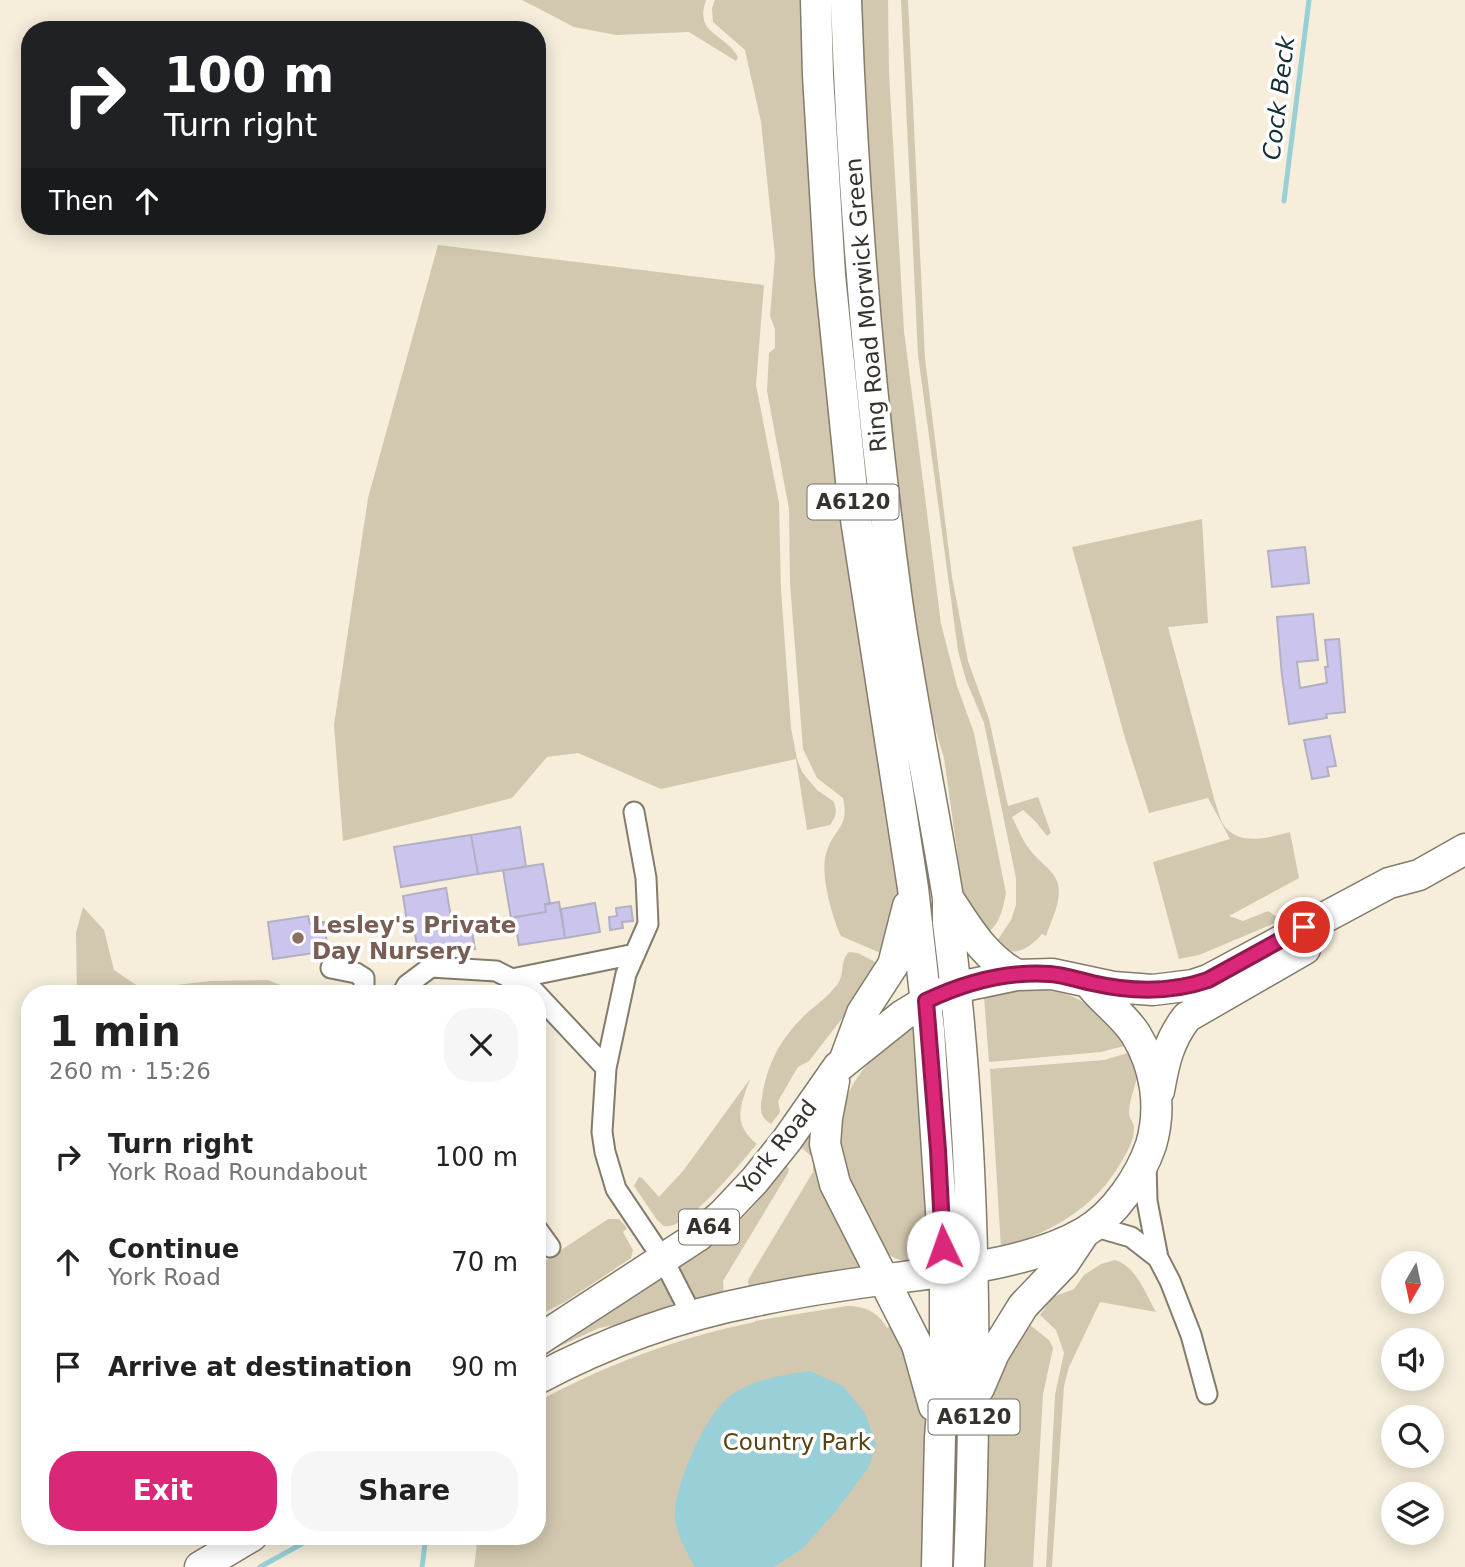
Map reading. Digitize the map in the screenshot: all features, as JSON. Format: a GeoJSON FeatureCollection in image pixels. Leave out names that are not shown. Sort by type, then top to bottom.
{"type":"FeatureCollection","features":[{"type":"Feature","properties":{"kind":"highway","name":"Ring Road Morwick Green"},"geometry":{"type":"LineString","coordinates":[[816,0],[830,275],[853,500],[913,888],[926,1001]]}},
{"type":"Feature","properties":{"kind":"highway","name":"Ring Road Morwick Green"},"geometry":{"type":"LineString","coordinates":[[846,0],[856,211],[873,401],[898,603],[948,898],[954,988]]}},
{"type":"Feature","properties":{"kind":"highway"},"geometry":{"type":"LineString","coordinates":[[546,1375],[628,1336],[686,1317],[757,1300],[974,1266],[1035,1252],[1089,1230],[1106,1215],[1131,1184],[1146,1159],[1155,1128],[1164,1058],[1176,1031],[1188,1017],[1397,895],[1419,875],[1465,849]]}},
{"type":"Feature","properties":{"kind":"highway"},"geometry":{"type":"LineString","coordinates":[[884,1279],[840,1195],[825,1144],[828,1109],[841,1063],[903,1015],[954,988],[1017,975],[1052,974],[1089,983],[1153,990],[1193,985],[1208,980],[1389,883],[1419,875]]}},
{"type":"Feature","properties":{"kind":"highway","name":"Ring Road Morwick Green"},"geometry":{"type":"LineString","coordinates":[[841,1063],[862,1013],[893,965],[913,888]]}},
{"type":"Feature","properties":{"kind":"highway","name":"Ring Road Morwick Green"},"geometry":{"type":"LineString","coordinates":[[948,898],[982,947],[1000,965],[1017,975]]}},
{"type":"Feature","properties":{"kind":"highway"},"geometry":{"type":"LineString","coordinates":[[1089,983],[1134,1033],[1153,1074],[1157,1101]]}},
{"type":"Feature","properties":{"kind":"highway","name":"A6120"},"geometry":{"type":"LineString","coordinates":[[954,988],[965,1111],[974,1266],[970,1567]]}},
{"type":"Feature","properties":{"kind":"highway","name":"A6120"},"geometry":{"type":"LineString","coordinates":[[926,1001],[944,1271],[945,1377],[940,1437],[937,1567]]}},
{"type":"Feature","properties":{"kind":"highway","name":"York Road"},"geometry":{"type":"LineString","coordinates":[[546,1335],[706,1229],[755,1180],[841,1063]]}},
{"type":"Feature","properties":{"kind":"highway","name":"A6120"},"geometry":{"type":"LineString","coordinates":[[974,1401],[994,1353],[1023,1306],[1064,1263],[1089,1230]]}},
{"type":"Feature","properties":{"kind":"highway","name":"A6120"},"geometry":{"type":"LineString","coordinates":[[884,1279],[917,1345],[940,1437]]}},
{"type":"Feature","properties":{"kind":"highway"},"geometry":{"type":"LineString","coordinates":[[200,1567],[237,1545]]}},
{"type":"Feature","properties":{"kind":"street"},"geometry":{"type":"LineString","coordinates":[[634,812],[646,878],[648,924],[626,974],[606,1068],[602,1132],[616,1189],[663,1259],[685,1302],[686,1317]]}},
{"type":"Feature","properties":{"kind":"street"},"geometry":{"type":"LineString","coordinates":[[512,979],[635,954]]}},
{"type":"Feature","properties":{"kind":"street"},"geometry":{"type":"LineString","coordinates":[[407,985],[431,967],[496,971],[524,985]]}},
{"type":"Feature","properties":{"kind":"street"},"geometry":{"type":"LineString","coordinates":[[331,968],[356,973],[364,978],[364,985]]}},
{"type":"Feature","properties":{"kind":"street"},"geometry":{"type":"LineString","coordinates":[[546,1004],[606,1068]]}},
{"type":"Feature","properties":{"kind":"street"},"geometry":{"type":"LineString","coordinates":[[1146,1159],[1148,1210],[1158,1258],[1191,1335],[1207,1394]]}},
{"type":"Feature","properties":{"kind":"street"},"geometry":{"type":"LineString","coordinates":[[1089,1230],[1131,1237],[1158,1258]]}},
{"type":"Feature","properties":{"kind":"street"},"geometry":{"type":"LineString","coordinates":[[546,1241],[550,1247]]}},
{"type":"Feature","properties":{"kind":"green space"},"geometry":{"type":"Polygon","coordinates":[[[522,0],[706,0],[703,11],[707,27],[738,57],[736,61],[689,32],[616,35],[574,27],[522,0]]]}},
{"type":"Feature","properties":{"kind":"green space"},"geometry":{"type":"Polygon","coordinates":[[[715,0],[806,0],[903,894],[890,957],[841,936],[828,895],[826,854],[843,822],[845,808],[843,798],[817,778],[803,749],[790,583],[789,509],[767,391],[769,353],[775,348],[775,329],[770,316],[775,256],[761,122],[745,50],[713,22],[712,8],[715,0]]]}},
{"type":"Feature","properties":{"kind":"green space"},"geometry":{"type":"Polygon","coordinates":[[[856,0],[888,0],[889,73],[904,331],[941,624],[957,686],[974,733],[1006,893],[999,919],[989,932],[967,910],[963,893],[944,758],[922,686],[892,485],[856,0]]]}},
{"type":"Feature","properties":{"kind":"green space"},"geometry":{"type":"Polygon","coordinates":[[[901,0],[908,0],[925,358],[952,577],[968,661],[989,719],[1008,806],[1038,797],[1051,833],[1047,836],[1023,810],[1012,817],[1027,846],[1053,875],[1059,890],[1046,936],[1042,934],[1026,948],[1014,951],[995,944],[1011,920],[1016,905],[1016,878],[984,723],[966,680],[958,651],[918,355],[901,0]]]}},
{"type":"Feature","properties":{"kind":"green space"},"geometry":{"type":"Polygon","coordinates":[[[438,245],[764,285],[756,385],[779,503],[781,590],[791,728],[802,772],[817,790],[835,804],[836,813],[830,825],[807,830],[796,759],[661,789],[578,753],[547,757],[512,798],[343,841],[334,725],[368,498],[438,245]]]}},
{"type":"Feature","properties":{"kind":"green space"},"geometry":{"type":"Polygon","coordinates":[[[1202,519],[1208,623],[1168,627],[1215,802],[1224,825],[1240,837],[1256,839],[1290,832],[1299,878],[1229,916],[1243,921],[1268,911],[1282,920],[1199,955],[1179,959],[1153,862],[1230,839],[1208,798],[1149,813],[1125,738],[1072,547],[1202,519]]]}},
{"type":"Feature","properties":{"kind":"green space"},"geometry":{"type":"Polygon","coordinates":[[[83,907],[104,930],[114,970],[136,985],[77,985],[76,933],[83,907]]]}},
{"type":"Feature","properties":{"kind":"green space"},"geometry":{"type":"Polygon","coordinates":[[[849,952],[858,953],[879,964],[865,989],[809,1061],[798,1067],[778,1101],[780,1112],[771,1124],[762,1114],[761,1106],[774,1057],[791,1030],[839,982],[844,960],[849,952]]]}},
{"type":"Feature","properties":{"kind":"green space"},"geometry":{"type":"Polygon","coordinates":[[[268,980],[280,985],[176,985],[210,981],[268,980]]]}},
{"type":"Feature","properties":{"kind":"green space"},"geometry":{"type":"Polygon","coordinates":[[[1028,989],[1061,993],[1083,1002],[1102,1017],[1124,1041],[1124,1046],[1101,1052],[989,1062],[984,997],[1028,989]]]}},
{"type":"Feature","properties":{"kind":"green space"},"geometry":{"type":"Polygon","coordinates":[[[917,1026],[932,1258],[908,1261],[892,1256],[880,1243],[847,1170],[837,1161],[837,1138],[846,1098],[855,1081],[881,1051],[917,1026]]]}},
{"type":"Feature","properties":{"kind":"green space"},"geometry":{"type":"Polygon","coordinates":[[[1128,1053],[1134,1057],[1137,1073],[1129,1109],[1134,1134],[1120,1164],[1097,1194],[1069,1217],[1036,1235],[1001,1248],[990,1069],[1104,1060],[1128,1053]]]}},
{"type":"Feature","properties":{"kind":"green space"},"geometry":{"type":"Polygon","coordinates":[[[750,1079],[740,1113],[744,1129],[757,1144],[699,1207],[674,1225],[664,1226],[634,1186],[639,1177],[659,1197],[683,1171],[750,1079]]]}},
{"type":"Feature","properties":{"kind":"green space"},"geometry":{"type":"Polygon","coordinates":[[[811,1129],[866,1268],[749,1291],[748,1280],[813,1172],[813,1158],[800,1146],[811,1129]]]}},
{"type":"Feature","properties":{"kind":"green space"},"geometry":{"type":"Polygon","coordinates":[[[786,1165],[788,1173],[723,1281],[724,1296],[693,1302],[692,1290],[677,1265],[735,1226],[786,1165]]]}},
{"type":"Feature","properties":{"kind":"green space"},"geometry":{"type":"Polygon","coordinates":[[[608,1219],[619,1219],[627,1228],[623,1232],[633,1250],[631,1258],[546,1312],[546,1260],[608,1219]]]}},
{"type":"Feature","properties":{"kind":"green space"},"geometry":{"type":"Polygon","coordinates":[[[1115,1260],[1123,1263],[1135,1275],[1156,1312],[1100,1302],[1069,1367],[1064,1386],[1052,1567],[1046,1567],[1055,1395],[1064,1353],[1056,1330],[1040,1315],[1053,1297],[1074,1289],[1084,1275],[1101,1264],[1115,1260]]]}},
{"type":"Feature","properties":{"kind":"green space"},"geometry":{"type":"Polygon","coordinates":[[[660,1275],[672,1294],[672,1308],[654,1318],[599,1328],[546,1353],[546,1347],[660,1275]]]}},
{"type":"Feature","properties":{"kind":"green space","name":"Country Park"},"geometry":{"type":"Polygon","coordinates":[[[847,1306],[870,1311],[887,1328],[896,1323],[926,1410],[922,1531],[924,1567],[474,1567],[477,1545],[546,1545],[546,1398],[643,1354],[755,1321],[847,1306]]]}},
{"type":"Feature","properties":{"kind":"green space"},"geometry":{"type":"Polygon","coordinates":[[[1021,1318],[1049,1340],[1053,1348],[1043,1394],[1033,1567],[978,1567],[987,1398],[1021,1318]]]}},
{"type":"Feature","properties":{"kind":"water"},"geometry":{"type":"Polygon","coordinates":[[[810,1371],[843,1386],[865,1413],[876,1444],[869,1467],[836,1511],[802,1549],[774,1567],[695,1567],[677,1530],[676,1504],[685,1471],[710,1419],[729,1397],[747,1386],[778,1376],[810,1371]]]}},
{"type":"Feature","properties":{"kind":"building"},"geometry":{"type":"Polygon","coordinates":[[[1305,547],[1309,583],[1272,587],[1268,551],[1305,547]]]}},
{"type":"Feature","properties":{"kind":"building"},"geometry":{"type":"Polygon","coordinates":[[[1313,614],[1318,660],[1297,662],[1300,688],[1327,683],[1325,640],[1339,639],[1345,712],[1289,724],[1277,617],[1313,614]]]}},
{"type":"Feature","properties":{"kind":"building"},"geometry":{"type":"Polygon","coordinates":[[[1330,736],[1336,766],[1327,767],[1329,776],[1312,779],[1304,740],[1330,736]]]}},
{"type":"Feature","properties":{"kind":"building"},"geometry":{"type":"Polygon","coordinates":[[[520,827],[526,867],[478,874],[471,835],[520,827]]]}},
{"type":"Feature","properties":{"kind":"building"},"geometry":{"type":"Polygon","coordinates":[[[471,835],[478,874],[401,887],[394,847],[471,835]]]}},
{"type":"Feature","properties":{"kind":"building","name":"Lesley's Private Day Nursery"},"geometry":{"type":"Polygon","coordinates":[[[543,864],[550,904],[545,904],[546,912],[511,918],[503,870],[543,864]]]}},
{"type":"Feature","properties":{"kind":"building"},"geometry":{"type":"Polygon","coordinates":[[[446,888],[453,929],[471,926],[475,949],[419,958],[415,934],[409,935],[403,896],[446,888]]]}},
{"type":"Feature","properties":{"kind":"building"},"geometry":{"type":"Polygon","coordinates":[[[559,902],[565,938],[519,945],[514,917],[546,912],[545,904],[559,902]]]}},
{"type":"Feature","properties":{"kind":"building"},"geometry":{"type":"Polygon","coordinates":[[[595,903],[600,932],[565,938],[561,909],[595,903]]]}},
{"type":"Feature","properties":{"kind":"building"},"geometry":{"type":"Polygon","coordinates":[[[631,906],[633,921],[622,922],[623,928],[610,930],[609,917],[617,916],[616,908],[631,906]]]}},
{"type":"Feature","properties":{"kind":"building","name":"Lesley's Private Day Nursery"},"geometry":{"type":"Polygon","coordinates":[[[308,916],[310,924],[324,922],[328,951],[273,959],[268,922],[308,916]]]}},
{"type":"Feature","properties":{"kind":"waterway","name":"Cock Beck"},"geometry":{"type":"LineString","coordinates":[[1284,201],[1309,0]]}},
{"type":"Feature","properties":{"kind":"waterway"},"geometry":{"type":"LineString","coordinates":[[260,1567],[300,1545]]}},
{"type":"Feature","properties":{"kind":"waterway"},"geometry":{"type":"LineString","coordinates":[[422,1567],[425,1545]]}},
{"type":"Feature","properties":{"kind":"place","name":"Lesley's Private Day Nursery"},"geometry":{"type":"Point","coordinates":[298,938]}},
{"type":"Feature","properties":{"kind":"route"},"geometry":{"type":"LineString","coordinates":[[943,1247],[926,1001],[954,988],[1017,975],[1052,974],[1132,990],[1171,989],[1193,985],[1208,980],[1304,927]]}}]}
